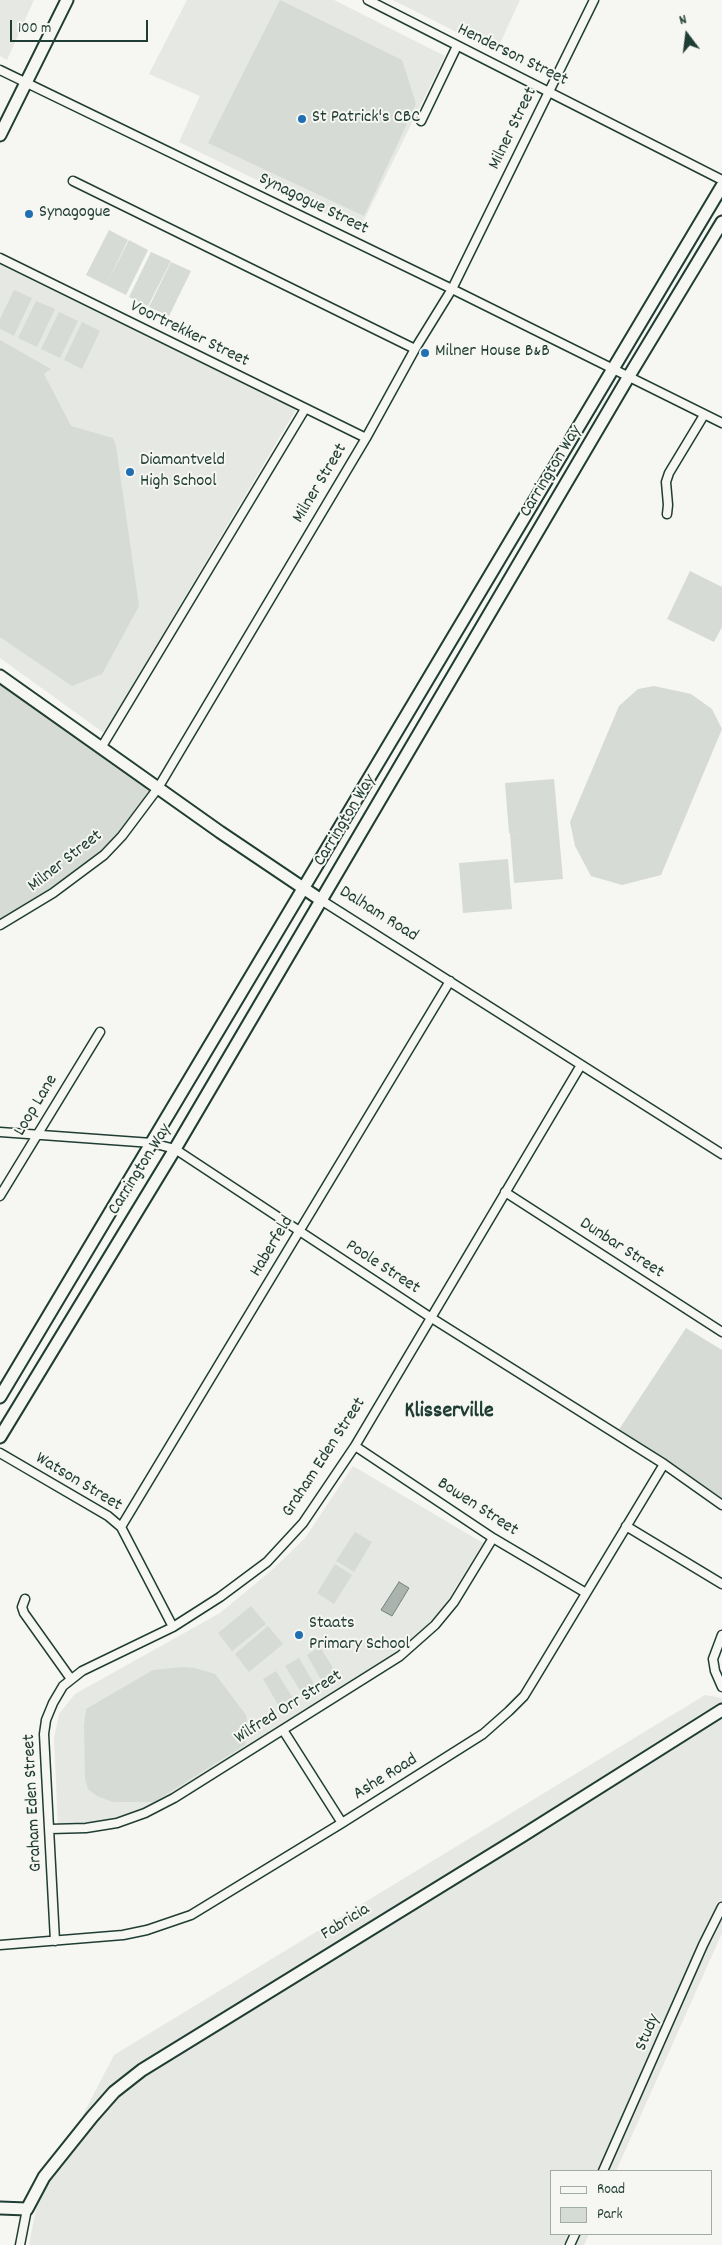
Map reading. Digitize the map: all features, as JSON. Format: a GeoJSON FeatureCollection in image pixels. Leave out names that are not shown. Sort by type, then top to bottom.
{"type":"FeatureCollection","features":[{"type":"Feature","properties":{"kind":"street"},"geometry":{"type":"LineString","coordinates":[[0,135],[67,0]]}},
{"type":"Feature","properties":{"kind":"street","name":"Henderson Street"},"geometry":{"type":"LineString","coordinates":[[368,0],[722,180]]}},
{"type":"Feature","properties":{"kind":"street","name":"Milner Street"},"geometry":{"type":"LineString","coordinates":[[0,925],[54,894],[104,855],[122,836],[158,788],[366,438],[415,349],[452,289],[594,0]]}},
{"type":"Feature","properties":{"kind":"street"},"geometry":{"type":"LineString","coordinates":[[421,121],[457,46]]}},
{"type":"Feature","properties":{"kind":"street","name":"Synagogue Street"},"geometry":{"type":"LineString","coordinates":[[0,70],[452,289],[722,423]]}},
{"type":"Feature","properties":{"kind":"street"},"geometry":{"type":"LineString","coordinates":[[73,180],[415,349]]}},
{"type":"Feature","properties":{"kind":"street","name":"Carrington Way"},"geometry":{"type":"LineString","coordinates":[[0,1397],[722,186]]}},
{"type":"Feature","properties":{"kind":"street","name":"Carrington Way"},"geometry":{"type":"LineString","coordinates":[[0,1437],[175,1149],[629,376],[722,222]]}},
{"type":"Feature","properties":{"kind":"street","name":"Voortrekker Street"},"geometry":{"type":"LineString","coordinates":[[0,258],[366,438]]}},
{"type":"Feature","properties":{"kind":"street"},"geometry":{"type":"LineString","coordinates":[[101,748],[305,409]]}},
{"type":"Feature","properties":{"kind":"street"},"geometry":{"type":"LineString","coordinates":[[667,514],[666,488],[669,473],[704,415]]}},
{"type":"Feature","properties":{"kind":"street","name":"Dalham Road"},"geometry":{"type":"LineString","coordinates":[[0,676],[304,890],[722,1154]]}},
{"type":"Feature","properties":{"kind":"street","name":"Haberfeld"},"geometry":{"type":"LineString","coordinates":[[121,1527],[450,981]]}},
{"type":"Feature","properties":{"kind":"street","name":"Loop Lane"},"geometry":{"type":"LineString","coordinates":[[0,1196],[100,1032]]}},
{"type":"Feature","properties":{"kind":"street","name":"Graham Eden Street"},"geometry":{"type":"LineString","coordinates":[[55,1941],[44,1734],[46,1720],[63,1686],[82,1671],[173,1626],[220,1597],[266,1562],[303,1523],[355,1446],[581,1065]]}},
{"type":"Feature","properties":{"kind":"street","name":"Poole Street"},"geometry":{"type":"LineString","coordinates":[[0,1132],[152,1143],[175,1149],[430,1317],[664,1464],[722,1505]]}},
{"type":"Feature","properties":{"kind":"street","name":"Dunbar Street"},"geometry":{"type":"LineString","coordinates":[[505,1192],[722,1332]]}},
{"type":"Feature","properties":{"kind":"street","name":"Bowen Street"},"geometry":{"type":"LineString","coordinates":[[355,1446],[494,1538],[586,1593]]}},
{"type":"Feature","properties":{"kind":"street","name":"Watson Street"},"geometry":{"type":"LineString","coordinates":[[0,1453],[108,1516],[121,1527],[173,1626]]}},
{"type":"Feature","properties":{"kind":"street","name":"Ashe Road"},"geometry":{"type":"LineString","coordinates":[[0,1945],[123,1936],[191,1915],[342,1823],[482,1734],[524,1696],[664,1464]]}},
{"type":"Feature","properties":{"kind":"street"},"geometry":{"type":"LineString","coordinates":[[626,1526],[722,1584]]}},
{"type":"Feature","properties":{"kind":"street","name":"Wilfred Orr Street"},"geometry":{"type":"LineString","coordinates":[[50,1829],[86,1828],[116,1823],[146,1813],[174,1798],[400,1656],[435,1625],[454,1602],[494,1538]]}},
{"type":"Feature","properties":{"kind":"street"},"geometry":{"type":"LineString","coordinates":[[25,1599],[22,1607],[24,1613],[71,1679]]}},
{"type":"Feature","properties":{"kind":"street"},"geometry":{"type":"LineString","coordinates":[[722,1635],[714,1659],[714,1671],[722,1687]]}},
{"type":"Feature","properties":{"kind":"street","name":"Fabricia"},"geometry":{"type":"LineString","coordinates":[[20,2245],[27,2209],[39,2185],[100,2108],[127,2080],[537,1827],[722,1710]]}},
{"type":"Feature","properties":{"kind":"street"},"geometry":{"type":"LineString","coordinates":[[283,1730],[342,1823]]}},
{"type":"Feature","properties":{"kind":"street","name":"Study"},"geometry":{"type":"LineString","coordinates":[[604,2170],[703,1945],[722,1908]]}},
{"type":"Feature","properties":{"kind":"street"},"geometry":{"type":"LineString","coordinates":[[0,2208],[27,2209]]}},
{"type":"Feature","properties":{"kind":"shaded area"},"geometry":{"type":"Polygon","coordinates":[[[0,0],[34,0],[7,60],[0,56],[0,0]]]}},
{"type":"Feature","properties":{"kind":"shaded area","name":"St Patrick's CBC"},"geometry":{"type":"Polygon","coordinates":[[[187,0],[334,0],[445,56],[359,230],[179,142],[200,96],[149,74],[187,0]]]}},
{"type":"Feature","properties":{"kind":"shaded area"},"geometry":{"type":"Polygon","coordinates":[[[393,0],[520,0],[496,52],[393,0]]]}},
{"type":"Feature","properties":{"kind":"shaded area","name":"Diamantveld High School"},"geometry":{"type":"Polygon","coordinates":[[[0,265],[297,408],[104,733],[0,658],[0,265]]]}},
{"type":"Feature","properties":{"kind":"shaded area","name":"Staats Primary School"},"geometry":{"type":"Polygon","coordinates":[[[353,1466],[483,1543],[446,1603],[398,1658],[149,1808],[122,1819],[85,1827],[58,1829],[54,1738],[59,1714],[75,1694],[220,1613],[272,1570],[305,1538],[353,1466]]]}},
{"type":"Feature","properties":{"kind":"shaded area"},"geometry":{"type":"Polygon","coordinates":[[[399,1582],[409,1588],[392,1616],[381,1610],[399,1582]]]}},
{"type":"Feature","properties":{"kind":"shaded area"},"geometry":{"type":"Polygon","coordinates":[[[705,1695],[722,1698],[722,1933],[616,2170],[550,2170],[550,2235],[589,2235],[584,2245],[29,2245],[37,2204],[114,2055],[705,1695]]]}},
{"type":"Feature","properties":{"kind":"green space","name":"St Patrick's CBC"},"geometry":{"type":"Polygon","coordinates":[[[280,0],[402,60],[416,104],[364,216],[208,143],[280,0]]]}},
{"type":"Feature","properties":{"kind":"green space"},"geometry":{"type":"Polygon","coordinates":[[[109,230],[128,240],[106,285],[86,275],[109,230]]]}},
{"type":"Feature","properties":{"kind":"green space"},"geometry":{"type":"Polygon","coordinates":[[[129,240],[148,250],[126,295],[106,285],[129,240]]]}},
{"type":"Feature","properties":{"kind":"green space"},"geometry":{"type":"Polygon","coordinates":[[[151,252],[171,261],[148,306],[129,297],[151,252]]]}},
{"type":"Feature","properties":{"kind":"green space"},"geometry":{"type":"Polygon","coordinates":[[[171,262],[191,271],[169,316],[149,307],[171,262]]]}},
{"type":"Feature","properties":{"kind":"green space"},"geometry":{"type":"Polygon","coordinates":[[[14,290],[32,298],[14,336],[0,329],[0,319],[14,290]]]}},
{"type":"Feature","properties":{"kind":"green space"},"geometry":{"type":"Polygon","coordinates":[[[36,301],[55,309],[37,347],[18,338],[36,301]]]}},
{"type":"Feature","properties":{"kind":"green space"},"geometry":{"type":"Polygon","coordinates":[[[59,312],[78,321],[60,358],[41,349],[59,312]]]}},
{"type":"Feature","properties":{"kind":"green space"},"geometry":{"type":"Polygon","coordinates":[[[82,322],[100,331],[82,369],[64,360],[82,322]]]}},
{"type":"Feature","properties":{"kind":"green space"},"geometry":{"type":"Polygon","coordinates":[[[0,340],[51,369],[44,374],[71,426],[113,438],[116,446],[139,606],[102,674],[72,686],[0,637],[0,340]]]}},
{"type":"Feature","properties":{"kind":"green space"},"geometry":{"type":"Polygon","coordinates":[[[690,571],[722,587],[722,627],[714,642],[667,619],[690,571]]]}},
{"type":"Feature","properties":{"kind":"green space"},"geometry":{"type":"Polygon","coordinates":[[[0,679],[157,788],[105,855],[0,926],[0,679]]]}},
{"type":"Feature","properties":{"kind":"green space"},"geometry":{"type":"Polygon","coordinates":[[[654,686],[691,694],[712,709],[722,729],[661,875],[622,885],[591,876],[575,846],[570,822],[619,706],[638,689],[654,686]]]}},
{"type":"Feature","properties":{"kind":"green space"},"geometry":{"type":"Polygon","coordinates":[[[554,779],[563,879],[514,883],[510,833],[530,831],[509,833],[505,783],[554,779]]]}},
{"type":"Feature","properties":{"kind":"green space"},"geometry":{"type":"Polygon","coordinates":[[[508,859],[512,909],[463,913],[459,863],[508,859]]]}},
{"type":"Feature","properties":{"kind":"green space"},"geometry":{"type":"Polygon","coordinates":[[[686,1328],[722,1350],[722,1504],[614,1437],[686,1328]]]}},
{"type":"Feature","properties":{"kind":"green space"},"geometry":{"type":"Polygon","coordinates":[[[355,1532],[372,1542],[354,1572],[336,1561],[355,1532]]]}},
{"type":"Feature","properties":{"kind":"green space"},"geometry":{"type":"Polygon","coordinates":[[[335,1564],[352,1575],[334,1604],[317,1593],[335,1564]]]}},
{"type":"Feature","properties":{"kind":"green space"},"geometry":{"type":"Polygon","coordinates":[[[251,1606],[266,1624],[232,1651],[218,1633],[251,1606]]]}},
{"type":"Feature","properties":{"kind":"green space"},"geometry":{"type":"Polygon","coordinates":[[[268,1626],[283,1644],[249,1672],[235,1654],[268,1626]]]}},
{"type":"Feature","properties":{"kind":"green space"},"geometry":{"type":"Polygon","coordinates":[[[320,1647],[338,1676],[324,1685],[307,1655],[320,1647]]]}},
{"type":"Feature","properties":{"kind":"green space"},"geometry":{"type":"Polygon","coordinates":[[[299,1658],[316,1687],[303,1695],[285,1666],[299,1658]]]}},
{"type":"Feature","properties":{"kind":"green space"},"geometry":{"type":"Polygon","coordinates":[[[182,1667],[195,1668],[215,1674],[246,1715],[248,1729],[245,1745],[154,1802],[113,1802],[97,1796],[88,1789],[85,1779],[84,1725],[86,1709],[153,1670],[182,1667]]]}},
{"type":"Feature","properties":{"kind":"green space"},"geometry":{"type":"Polygon","coordinates":[[[276,1671],[294,1700],[280,1708],[263,1679],[276,1671]]]}},
{"type":"Feature","properties":{"kind":"place","name":"St Patrick's CBC"},"geometry":{"type":"Point","coordinates":[302,119]}},
{"type":"Feature","properties":{"kind":"place","name":"Synagogue"},"geometry":{"type":"Point","coordinates":[29,214]}},
{"type":"Feature","properties":{"kind":"place","name":"Milner House B&B"},"geometry":{"type":"Point","coordinates":[425,353]}},
{"type":"Feature","properties":{"kind":"place","name":"Diamantveld High School"},"geometry":{"type":"Point","coordinates":[130,472]}},
{"type":"Feature","properties":{"kind":"place","name":"Staats Primary School"},"geometry":{"type":"Point","coordinates":[299,1635]}},
{"type":"Feature","properties":{"kind":"district","name":"Klisserville"},"geometry":{"type":"Point","coordinates":[449,1413]}}]}
